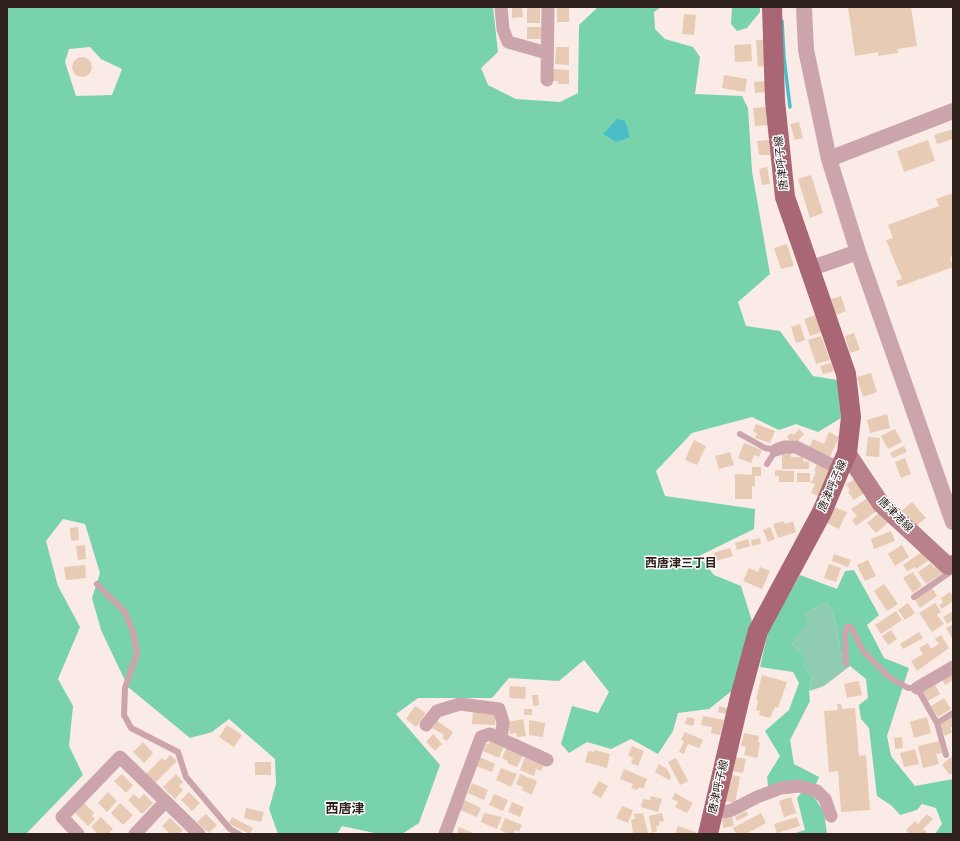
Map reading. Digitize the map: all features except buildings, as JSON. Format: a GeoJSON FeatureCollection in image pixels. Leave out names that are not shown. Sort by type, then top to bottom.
{"type":"FeatureCollection","features":[{"type":"Feature","properties":{"kind":"main road","name":"唐津呼子線"},"geometry":{"type":"LineString","coordinates":[[712,832],[714,807],[740,697],[758,631],[822,512],[844,461],[851,417],[846,374],[785,197],[776,101],[772,7]]}},
{"type":"Feature","properties":{"kind":"main road","name":"唐津港線"},"geometry":{"type":"LineString","coordinates":[[844,461],[881,504],[951,565]]}},
{"type":"Feature","properties":{"kind":"street"},"geometry":{"type":"LineString","coordinates":[[501,7],[503,29],[508,42],[547,53]]}},
{"type":"Feature","properties":{"kind":"street"},"geometry":{"type":"LineString","coordinates":[[547,80],[548,7]]}},
{"type":"Feature","properties":{"kind":"street"},"geometry":{"type":"LineString","coordinates":[[804,7],[806,50],[829,159],[858,252],[953,522]]}},
{"type":"Feature","properties":{"kind":"street"},"geometry":{"type":"LineString","coordinates":[[829,159],[953,111]]}},
{"type":"Feature","properties":{"kind":"street"},"geometry":{"type":"LineString","coordinates":[[809,269],[858,252]]}},
{"type":"Feature","properties":{"kind":"street"},"geometry":{"type":"LineString","coordinates":[[776,450],[784,447],[796,447],[844,461]]}},
{"type":"Feature","properties":{"kind":"street"},"geometry":{"type":"LineString","coordinates":[[917,688],[953,667]]}},
{"type":"Feature","properties":{"kind":"street"},"geometry":{"type":"LineString","coordinates":[[426,725],[437,712],[460,704],[499,709],[503,722],[501,739]]}},
{"type":"Feature","properties":{"kind":"street"},"geometry":{"type":"LineString","coordinates":[[445,834],[481,737],[490,734],[547,760]]}},
{"type":"Feature","properties":{"kind":"street"},"geometry":{"type":"LineString","coordinates":[[78,834],[62,817],[120,758],[199,834]]}},
{"type":"Feature","properties":{"kind":"street"},"geometry":{"type":"LineString","coordinates":[[714,807],[724,812],[732,810],[757,797],[781,788],[799,786],[817,791],[825,799],[831,816]]}},
{"type":"Feature","properties":{"kind":"street"},"geometry":{"type":"LineString","coordinates":[[135,834],[165,802]]}},
{"type":"Feature","properties":{"kind":"lane"},"geometry":{"type":"LineString","coordinates":[[740,434],[765,448],[776,450],[767,464]]}},
{"type":"Feature","properties":{"kind":"lane"},"geometry":{"type":"LineString","coordinates":[[914,597],[949,573],[951,565]]}},
{"type":"Feature","properties":{"kind":"lane"},"geometry":{"type":"LineString","coordinates":[[97,584],[125,612],[133,632],[137,653],[125,688],[124,715],[131,728],[178,752],[186,777],[230,829],[239,834]]}},
{"type":"Feature","properties":{"kind":"lane"},"geometry":{"type":"LineString","coordinates":[[846,664],[845,633],[847,626],[851,627],[863,651],[888,676],[908,688],[917,688],[937,723],[946,755]]}},
{"type":"Feature","properties":{"kind":"lane"},"geometry":{"type":"LineString","coordinates":[[937,723],[953,712]]}},
{"type":"Feature","properties":{"kind":"green space"},"geometry":{"type":"Polygon","coordinates":[[[7,7],[493,7],[498,52],[481,68],[488,85],[516,99],[560,102],[578,93],[579,25],[598,7],[661,7],[654,12],[655,29],[665,39],[693,47],[700,57],[695,94],[742,96],[748,108],[752,171],[770,274],[738,302],[746,326],[780,331],[813,376],[837,380],[841,418],[818,432],[796,424],[779,430],[752,417],[692,433],[656,471],[665,496],[755,509],[754,529],[699,556],[714,575],[741,586],[752,621],[733,690],[709,709],[678,713],[673,731],[658,754],[631,739],[611,749],[587,742],[569,753],[561,744],[572,706],[598,713],[609,692],[584,660],[559,681],[509,678],[492,698],[418,698],[396,714],[440,765],[419,823],[402,834],[379,834],[342,826],[337,834],[278,834],[269,809],[276,784],[275,759],[229,719],[212,732],[190,738],[128,687],[101,630],[92,598],[100,573],[85,524],[63,519],[46,541],[58,586],[80,627],[58,679],[73,706],[69,746],[83,775],[26,834],[7,834],[7,7]],[[90,47],[69,49],[65,62],[76,96],[112,95],[122,69],[101,59],[90,47]]]}},
{"type":"Feature","properties":{"kind":"green space"},"geometry":{"type":"Polygon","coordinates":[[[732,7],[760,7],[760,12],[747,28],[737,31],[731,24],[732,7]]]}},
{"type":"Feature","properties":{"kind":"green space"},"geometry":{"type":"Polygon","coordinates":[[[854,570],[879,615],[867,625],[884,658],[909,668],[887,736],[891,756],[915,786],[953,779],[953,834],[935,834],[942,824],[936,808],[922,804],[917,810],[900,815],[892,806],[877,796],[869,728],[861,719],[859,705],[868,698],[866,679],[850,666],[840,651],[837,628],[832,610],[826,602],[805,614],[807,621],[792,645],[804,655],[804,665],[812,677],[809,691],[810,701],[790,740],[794,764],[819,777],[816,784],[768,786],[767,777],[780,756],[765,731],[789,710],[799,683],[793,672],[760,667],[769,628],[800,575],[837,589],[845,571],[854,570]]]}},
{"type":"Feature","properties":{"kind":"green space"},"geometry":{"type":"Polygon","coordinates":[[[826,602],[832,610],[837,628],[840,651],[850,666],[824,686],[809,691],[812,677],[804,665],[804,655],[792,645],[806,621],[805,614],[826,602]]]}},
{"type":"Feature","properties":{"kind":"green space"},"geometry":{"type":"Polygon","coordinates":[[[803,791],[814,797],[824,812],[827,834],[792,834],[805,830],[797,798],[803,791]]]}},
{"type":"Feature","properties":{"kind":"water"},"geometry":{"type":"Polygon","coordinates":[[[617,119],[625,121],[630,137],[616,142],[603,134],[617,119]]]}},
{"type":"Feature","properties":{"kind":"waterway"},"geometry":{"type":"LineString","coordinates":[[782,21],[784,58],[790,107]]}},
{"type":"Feature","properties":{"kind":"district","name":"西唐津三丁目"},"geometry":{"type":"Point","coordinates":[681,564]}},
{"type":"Feature","properties":{"kind":"district","name":"西唐津"},"geometry":{"type":"Point","coordinates":[345,810]}}]}
